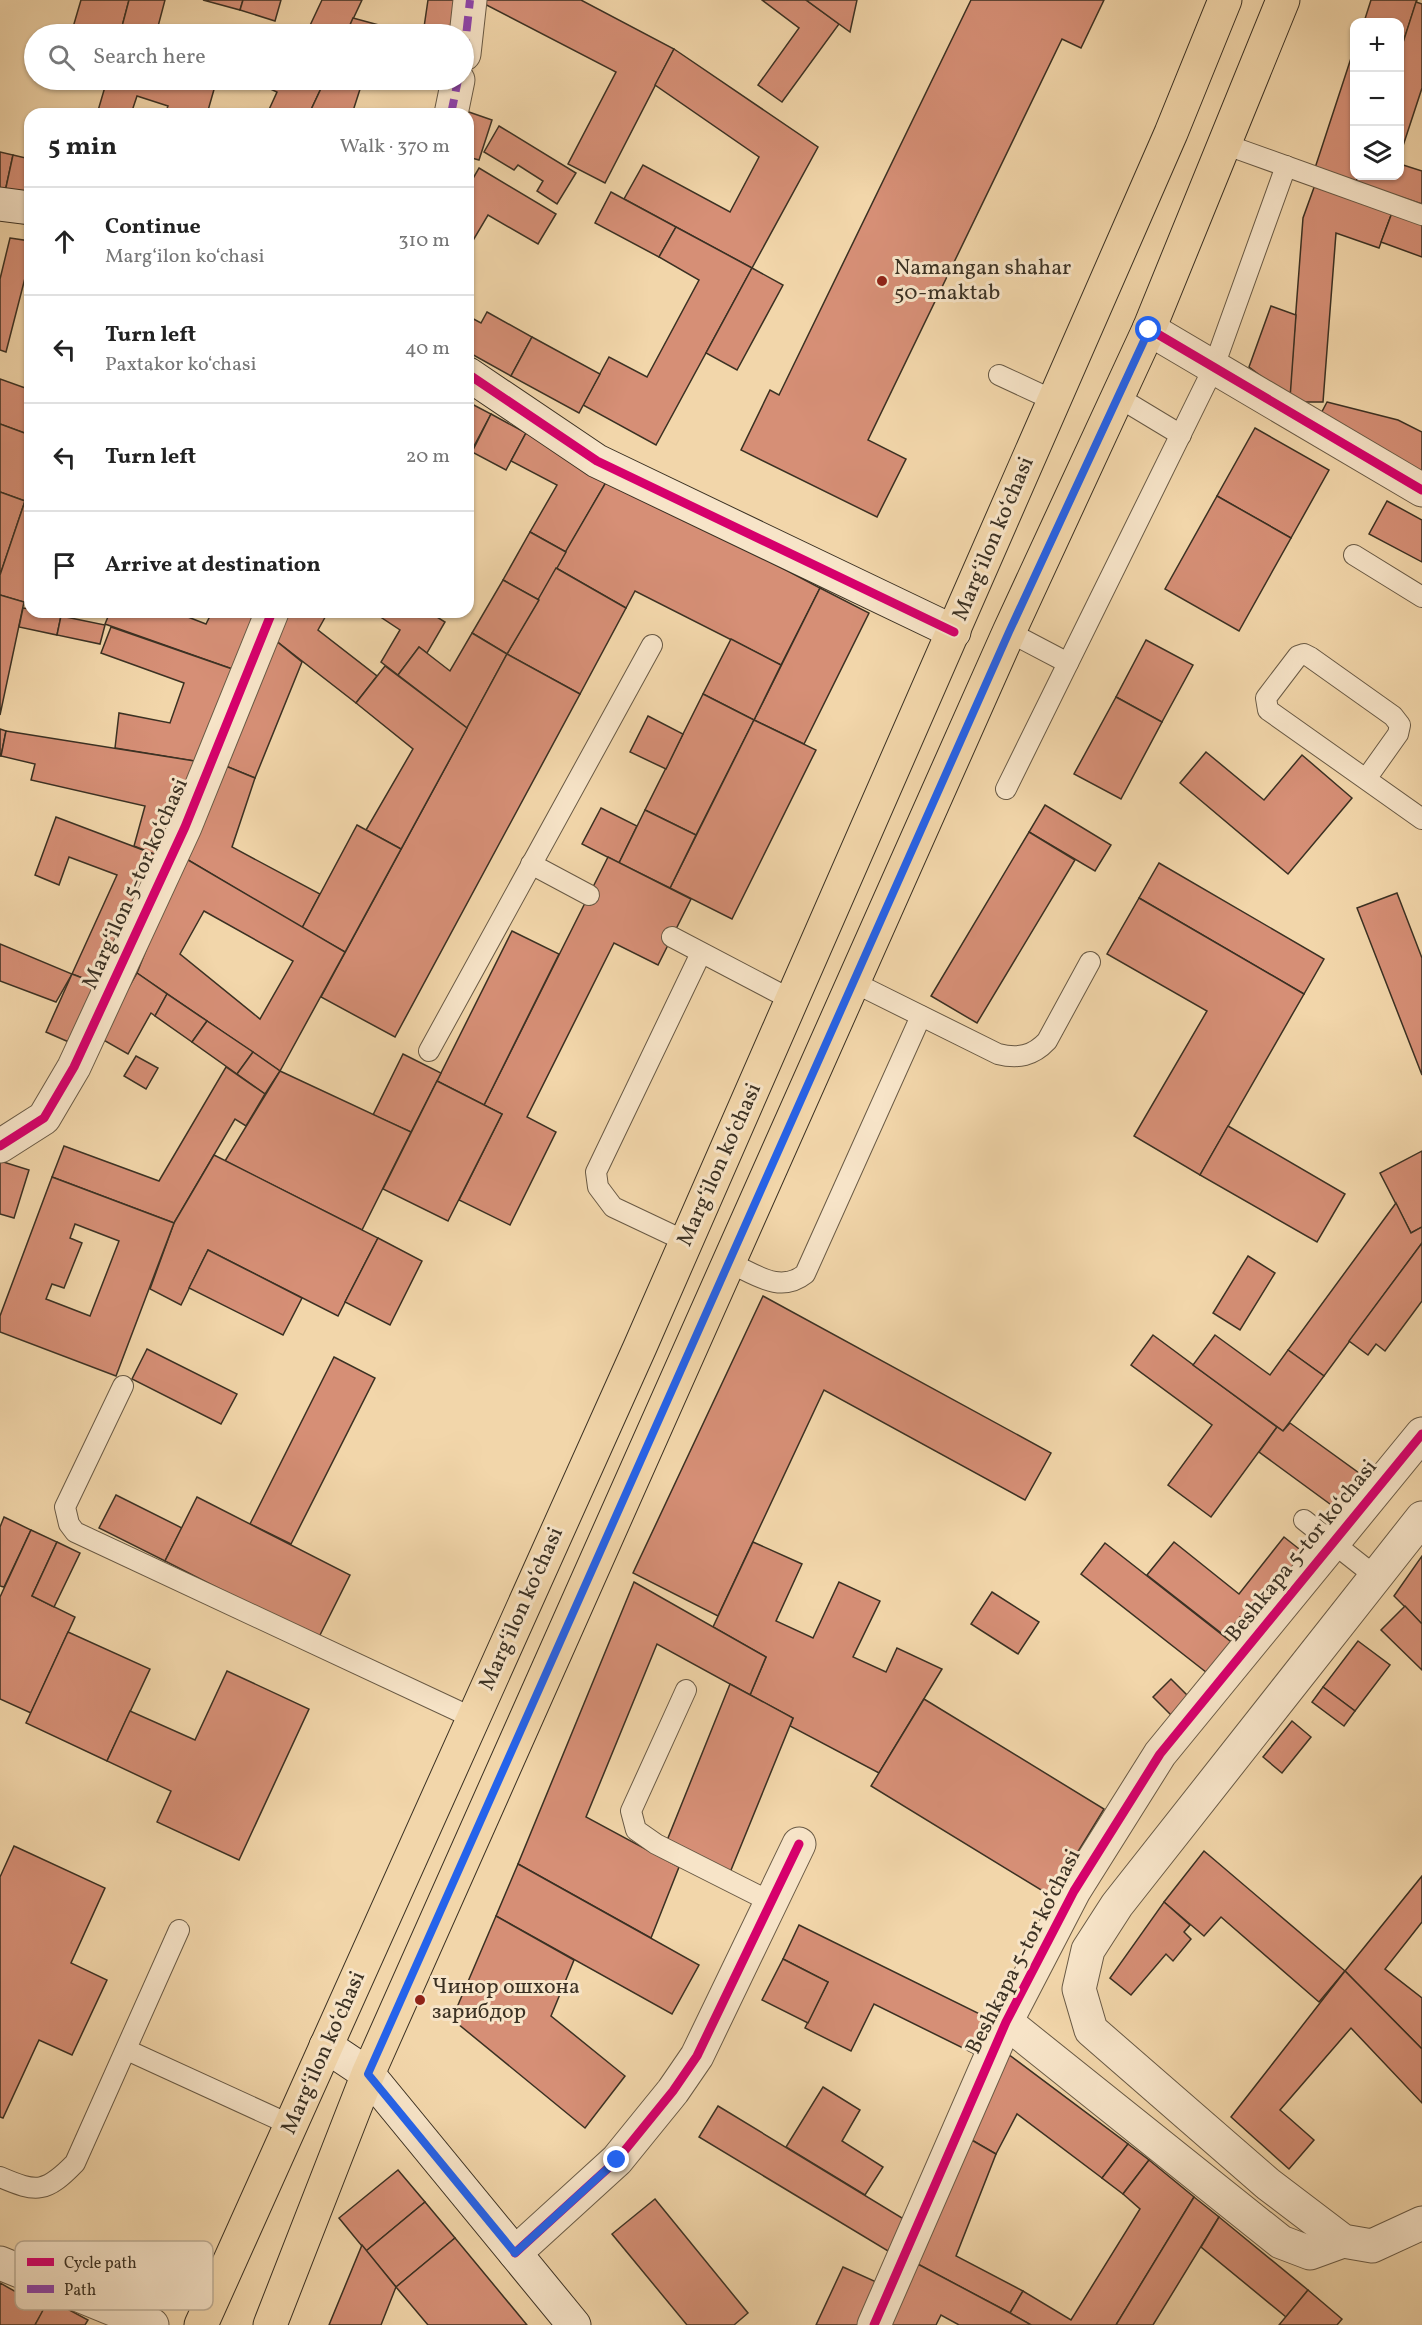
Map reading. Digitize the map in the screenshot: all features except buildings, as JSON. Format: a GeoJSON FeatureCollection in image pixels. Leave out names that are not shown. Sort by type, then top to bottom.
{"type":"FeatureCollection","features":[{"type":"Feature","properties":{"kind":"main road","name":"Margʻilon koʻchasi"},"geometry":{"type":"LineString","coordinates":[[213,2299],[687,1242],[1055,400],[1171,132],[1225,0]]}},
{"type":"Feature","properties":{"kind":"main road"},"geometry":{"type":"LineString","coordinates":[[270,2325],[368,2074],[855,983],[1009,632],[1149,330],[1283,0]]}},
{"type":"Feature","properties":{"kind":"main road","name":"Margʻilon koʻchasi"},"geometry":{"type":"LineString","coordinates":[[201,2325],[208,2310]]}},
{"type":"Feature","properties":{"kind":"street"},"geometry":{"type":"LineString","coordinates":[[468,24],[471,0]]}},
{"type":"Feature","properties":{"kind":"street"},"geometry":{"type":"LineString","coordinates":[[452,108],[456,90]]}},
{"type":"Feature","properties":{"kind":"street"},"geometry":{"type":"LineString","coordinates":[[0,204],[24,207]]}},
{"type":"Feature","properties":{"kind":"street"},"geometry":{"type":"LineString","coordinates":[[1149,330],[1422,489]]}},
{"type":"Feature","properties":{"kind":"street"},"geometry":{"type":"LineString","coordinates":[[474,378],[597,461],[954,632]]}},
{"type":"Feature","properties":{"kind":"street","name":"Margʻilon 5-tor koʻchasi"},"geometry":{"type":"LineString","coordinates":[[0,1146],[44,1118],[74,1068],[185,827],[270,618]]}},
{"type":"Feature","properties":{"kind":"street","name":"Beshkapa 5-tor koʻchasi"},"geometry":{"type":"LineString","coordinates":[[874,2325],[1006,2022],[1074,1891],[1160,1754],[1422,1434]]}},
{"type":"Feature","properties":{"kind":"street"},"geometry":{"type":"LineString","coordinates":[[1422,1518],[1117,1905],[1088,1950],[1079,1989],[1091,2030],[1268,2184],[1343,2241],[1372,2246],[1422,2223]]}},
{"type":"Feature","properties":{"kind":"street"},"geometry":{"type":"LineString","coordinates":[[515,2253],[617,2160],[673,2091],[697,2056],[799,1844]]}},
{"type":"Feature","properties":{"kind":"street"},"geometry":{"type":"LineString","coordinates":[[1006,2022],[1281,2242],[1310,2253],[1343,2241]]}},
{"type":"Feature","properties":{"kind":"street"},"geometry":{"type":"LineString","coordinates":[[326,2046],[368,2074],[574,2325]]}},
{"type":"Feature","properties":{"kind":"street"},"geometry":{"type":"LineString","coordinates":[[0,2263],[15,2269]]}},
{"type":"Feature","properties":{"kind":"street"},"geometry":{"type":"LineString","coordinates":[[115,2310],[152,2325]]}},
{"type":"Feature","properties":{"kind":"lane"},"geometry":{"type":"LineString","coordinates":[[1224,144],[1422,215]]}},
{"type":"Feature","properties":{"kind":"lane"},"geometry":{"type":"LineString","coordinates":[[1006,789],[1213,369],[1286,166]]}},
{"type":"Feature","properties":{"kind":"lane"},"geometry":{"type":"LineString","coordinates":[[999,375],[1055,400]]}},
{"type":"Feature","properties":{"kind":"lane"},"geometry":{"type":"LineString","coordinates":[[1118,397],[1181,435]]}},
{"type":"Feature","properties":{"kind":"lane"},"geometry":{"type":"LineString","coordinates":[[1354,555],[1422,597]]}},
{"type":"Feature","properties":{"kind":"lane"},"geometry":{"type":"LineString","coordinates":[[1009,632],[1068,663]]}},
{"type":"Feature","properties":{"kind":"lane"},"geometry":{"type":"LineString","coordinates":[[429,1051],[652,645]]}},
{"type":"Feature","properties":{"kind":"lane"},"geometry":{"type":"LineString","coordinates":[[1366,779],[1398,734],[1400,725],[1393,716],[1310,657],[1304,654],[1298,656],[1266,698],[1265,704],[1268,710],[1422,819]]}},
{"type":"Feature","properties":{"kind":"lane"},"geometry":{"type":"LineString","coordinates":[[531,864],[589,895]]}},
{"type":"Feature","properties":{"kind":"lane"},"geometry":{"type":"LineString","coordinates":[[672,937],[792,1000]]}},
{"type":"Feature","properties":{"kind":"lane"},"geometry":{"type":"LineString","coordinates":[[687,1242],[613,1207],[603,1198],[598,1187],[596,1172],[701,952]]}},
{"type":"Feature","properties":{"kind":"lane"},"geometry":{"type":"LineString","coordinates":[[855,983],[998,1054],[1012,1057],[1037,1052],[1056,1027],[1090,962]]}},
{"type":"Feature","properties":{"kind":"lane"},"geometry":{"type":"LineString","coordinates":[[730,1263],[775,1283],[794,1283],[805,1274],[921,1016]]}},
{"type":"Feature","properties":{"kind":"lane"},"geometry":{"type":"LineString","coordinates":[[123,1386],[65,1507],[69,1524],[75,1532],[473,1718]]}},
{"type":"Feature","properties":{"kind":"lane"},"geometry":{"type":"LineString","coordinates":[[1304,1520],[1376,1576]]}},
{"type":"Feature","properties":{"kind":"lane"},"geometry":{"type":"LineString","coordinates":[[686,1690],[631,1811],[636,1830],[656,1844],[771,1902]]}},
{"type":"Feature","properties":{"kind":"lane"},"geometry":{"type":"LineString","coordinates":[[0,2177],[28,2189],[44,2187],[60,2179],[75,2163],[179,1930]]}},
{"type":"Feature","properties":{"kind":"lane"},"geometry":{"type":"LineString","coordinates":[[127,2050],[292,2126]]}},
{"type":"Feature","properties":{"kind":"marked path"},"geometry":{"type":"LineString","coordinates":[[467,24],[470,0]]}},
{"type":"Feature","properties":{"kind":"marked path"},"geometry":{"type":"LineString","coordinates":[[452,108],[456,90]]}},
{"type":"Feature","properties":{"kind":"cycle path"},"geometry":{"type":"LineString","coordinates":[[1149,329],[1422,490]]}},
{"type":"Feature","properties":{"kind":"cycle path"},"geometry":{"type":"LineString","coordinates":[[474,378],[597,461],[954,632]]}},
{"type":"Feature","properties":{"kind":"cycle path"},"geometry":{"type":"LineString","coordinates":[[0,1146],[44,1118],[74,1067],[185,827],[270,618]]}},
{"type":"Feature","properties":{"kind":"cycle path"},"geometry":{"type":"LineString","coordinates":[[874,2325],[1006,2022],[1074,1891],[1160,1754],[1422,1434]]}},
{"type":"Feature","properties":{"kind":"cycle path"},"geometry":{"type":"LineString","coordinates":[[515,2253],[617,2160],[673,2091],[697,2056],[799,1844]]}},
{"type":"Feature","properties":{"kind":"place","name":"Namangan shahar 50-maktab"},"geometry":{"type":"Point","coordinates":[882,281]}},
{"type":"Feature","properties":{"kind":"place","name":"Чинор ошхона зарибдор"},"geometry":{"type":"Point","coordinates":[420,2000]}},
{"type":"Feature","properties":{"kind":"route"},"geometry":{"type":"LineString","coordinates":[[617,2160],[515,2253],[368,2074],[855,983],[1009,632],[1149,330]]}}]}
